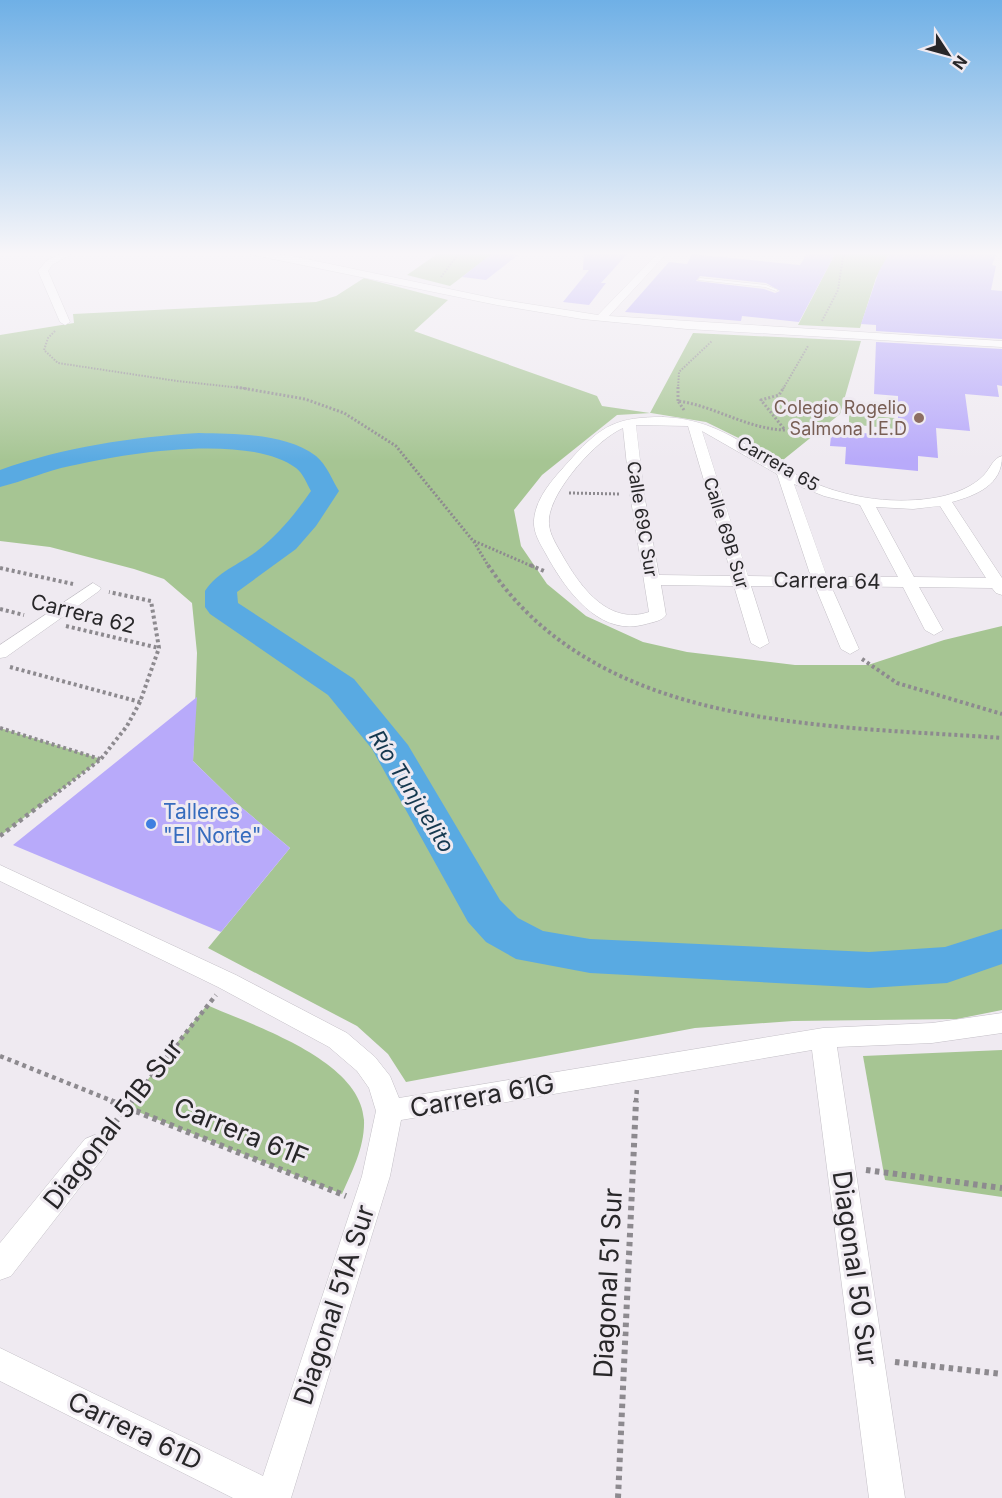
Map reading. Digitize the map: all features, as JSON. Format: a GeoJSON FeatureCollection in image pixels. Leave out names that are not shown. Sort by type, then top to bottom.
{"type":"FeatureCollection","features":[{"type":"Feature","properties":{"kind":"street"},"geometry":{"type":"LineString","coordinates":[[649,322],[1002,344]]}},
{"type":"Feature","properties":{"kind":"street"},"geometry":{"type":"LineString","coordinates":[[566,580],[542,529],[550,493],[593,442],[612,429],[629,422],[693,423]]}},
{"type":"Feature","properties":{"kind":"street","name":"Calle 69C Sur"},"geometry":{"type":"LineString","coordinates":[[566,580],[602,614],[636,621],[658,615],[637,494],[629,422]]}},
{"type":"Feature","properties":{"kind":"street","name":"Carrera 65"},"geometry":{"type":"LineString","coordinates":[[693,423],[736,440],[783,471],[826,492],[866,502],[908,504],[944,501],[978,488],[1001,468]]}},
{"type":"Feature","properties":{"kind":"street","name":"Calle 69B Sur"},"geometry":{"type":"LineString","coordinates":[[693,423],[760,644]]}},
{"type":"Feature","properties":{"kind":"street"},"geometry":{"type":"LineString","coordinates":[[783,471],[821,581],[850,649]]}},
{"type":"Feature","properties":{"kind":"street"},"geometry":{"type":"LineString","coordinates":[[944,501],[1000,585]]}},
{"type":"Feature","properties":{"kind":"street"},"geometry":{"type":"LineString","coordinates":[[866,502],[934,630]]}},
{"type":"Feature","properties":{"kind":"street","name":"Carrera 64"},"geometry":{"type":"LineString","coordinates":[[652,580],[1000,585]]}},
{"type":"Feature","properties":{"kind":"street"},"geometry":{"type":"LineString","coordinates":[[0,653],[93,588]]}},
{"type":"Feature","properties":{"kind":"street","name":"Carrera 61G"},"geometry":{"type":"LineString","coordinates":[[1,874],[227,981],[338,1040],[366,1064],[381,1084],[389,1111],[823,1038],[932,1033],[1002,1023]]}},
{"type":"Feature","properties":{"kind":"street","name":"Diagonal 50 Sur"},"geometry":{"type":"LineString","coordinates":[[823,1038],[887,1498]]}},
{"type":"Feature","properties":{"kind":"street","name":"Diagonal 51A Sur"},"geometry":{"type":"LineString","coordinates":[[272,1498],[366,1205],[385,1138],[389,1111]]}},
{"type":"Feature","properties":{"kind":"street","name":"Diagonal 51B Sur"},"geometry":{"type":"LineString","coordinates":[[0,1266],[95,1147]]}},
{"type":"Feature","properties":{"kind":"street","name":"Carrera 61D"},"geometry":{"type":"LineString","coordinates":[[0,1364],[272,1498]]}},
{"type":"Feature","properties":{"kind":"path"},"geometry":{"type":"LineString","coordinates":[[65,322],[48,338],[44,350],[58,363],[177,381],[264,390],[305,399],[344,413],[396,446],[473,541],[490,568],[530,615],[571,649],[637,682],[707,707],[776,721],[1002,738]]}},
{"type":"Feature","properties":{"kind":"path"},"geometry":{"type":"LineString","coordinates":[[678,401],[699,402],[769,432],[785,430],[761,400],[779,395],[822,322]]}},
{"type":"Feature","properties":{"kind":"path"},"geometry":{"type":"LineString","coordinates":[[693,423],[678,401],[679,372],[712,341],[699,326]]}},
{"type":"Feature","properties":{"kind":"path"},"geometry":{"type":"LineString","coordinates":[[550,493],[637,494]]}},
{"type":"Feature","properties":{"kind":"path"},"geometry":{"type":"LineString","coordinates":[[473,541],[566,580]]}},
{"type":"Feature","properties":{"kind":"path"},"geometry":{"type":"LineString","coordinates":[[0,836],[101,759],[127,726],[140,702],[159,648],[151,601]]}},
{"type":"Feature","properties":{"kind":"path","name":"Carrera 62"},"geometry":{"type":"LineString","coordinates":[[0,609],[159,648]]}},
{"type":"Feature","properties":{"kind":"path"},"geometry":{"type":"LineString","coordinates":[[850,649],[876,671],[897,683],[1002,714]]}},
{"type":"Feature","properties":{"kind":"path"},"geometry":{"type":"LineString","coordinates":[[0,664],[140,702]]}},
{"type":"Feature","properties":{"kind":"path"},"geometry":{"type":"LineString","coordinates":[[0,728],[101,759]]}},
{"type":"Feature","properties":{"kind":"path","name":"Diagonal 51B Sur"},"geometry":{"type":"LineString","coordinates":[[95,1147],[227,981]]}},
{"type":"Feature","properties":{"kind":"path","name":"Carrera 61F"},"geometry":{"type":"LineString","coordinates":[[0,1056],[366,1205]]}},
{"type":"Feature","properties":{"kind":"path","name":"Diagonal 51 Sur"},"geometry":{"type":"LineString","coordinates":[[618,1498],[638,1069]]}},
{"type":"Feature","properties":{"kind":"path"},"geometry":{"type":"LineString","coordinates":[[841,1167],[1002,1188]]}},
{"type":"Feature","properties":{"kind":"path"},"geometry":{"type":"LineString","coordinates":[[867,1359],[1002,1374]]}},
{"type":"Feature","properties":{"kind":"green space"},"geometry":{"type":"Polygon","coordinates":[[[424,322],[414,331],[597,396],[602,406],[650,413],[693,333],[861,341],[840,414],[783,460],[706,422],[651,413],[617,415],[542,475],[514,510],[521,546],[547,584],[586,616],[643,642],[687,652],[795,665],[868,665],[944,640],[1002,626],[1002,1010],[957,1019],[793,1021],[695,1028],[406,1082],[388,1054],[357,1026],[208,948],[290,848],[235,802],[193,761],[197,653],[192,603],[164,579],[134,569],[50,547],[0,541],[0,335],[74,323],[424,322]]]}},
{"type":"Feature","properties":{"kind":"green space"},"geometry":{"type":"Polygon","coordinates":[[[800,322],[862,322],[860,328],[798,325],[800,322]]]}},
{"type":"Feature","properties":{"kind":"green space"},"geometry":{"type":"Polygon","coordinates":[[[850,402],[895,406],[896,416],[850,412],[850,402]]]}},
{"type":"Feature","properties":{"kind":"green space"},"geometry":{"type":"Polygon","coordinates":[[[849,414],[895,418],[896,429],[849,424],[849,414]]]}},
{"type":"Feature","properties":{"kind":"green space"},"geometry":{"type":"Polygon","coordinates":[[[0,728],[101,759],[0,836],[0,728]]]}},
{"type":"Feature","properties":{"kind":"green space"},"geometry":{"type":"Polygon","coordinates":[[[207,1005],[302,1048],[345,1080],[358,1099],[364,1120],[364,1130],[354,1168],[342,1194],[126,1107],[207,1005]]]}},
{"type":"Feature","properties":{"kind":"green space"},"geometry":{"type":"Polygon","coordinates":[[[1002,1050],[1002,1197],[885,1180],[863,1056],[1002,1050]]]}},
{"type":"Feature","properties":{"kind":"building"},"geometry":{"type":"Polygon","coordinates":[[[862,322],[1002,322],[1002,339],[876,331],[876,325],[861,324],[862,322]]]}},
{"type":"Feature","properties":{"kind":"building"},"geometry":{"type":"Polygon","coordinates":[[[876,342],[1002,349],[1002,386],[997,385],[999,397],[965,394],[970,431],[936,428],[938,458],[918,456],[918,471],[845,464],[846,447],[830,446],[832,425],[863,427],[863,433],[898,436],[898,396],[874,394],[876,342]]]}},
{"type":"Feature","properties":{"kind":"building","name":"Talleres \"El Norte\""},"geometry":{"type":"Polygon","coordinates":[[[197,697],[193,761],[235,802],[290,848],[221,932],[13,845],[197,697]]]}},
{"type":"Feature","properties":{"kind":"waterway","name":"Río Tunjuelito"},"geometry":{"type":"LineString","coordinates":[[0,479],[66,458],[154,444],[199,441],[241,442],[278,449],[305,461],[314,471],[325,491],[293,536],[266,559],[236,577],[221,591],[222,607],[341,687],[389,745],[484,911],[502,930],[533,947],[590,956],[869,970],[947,965],[1002,946]]}},
{"type":"Feature","properties":{"kind":"place","name":"Colegio Rogelio Salmona I.E.D"},"geometry":{"type":"Point","coordinates":[919,418]}},
{"type":"Feature","properties":{"kind":"place","name":"Talleres \"El Norte\""},"geometry":{"type":"Point","coordinates":[151,824]}}]}
